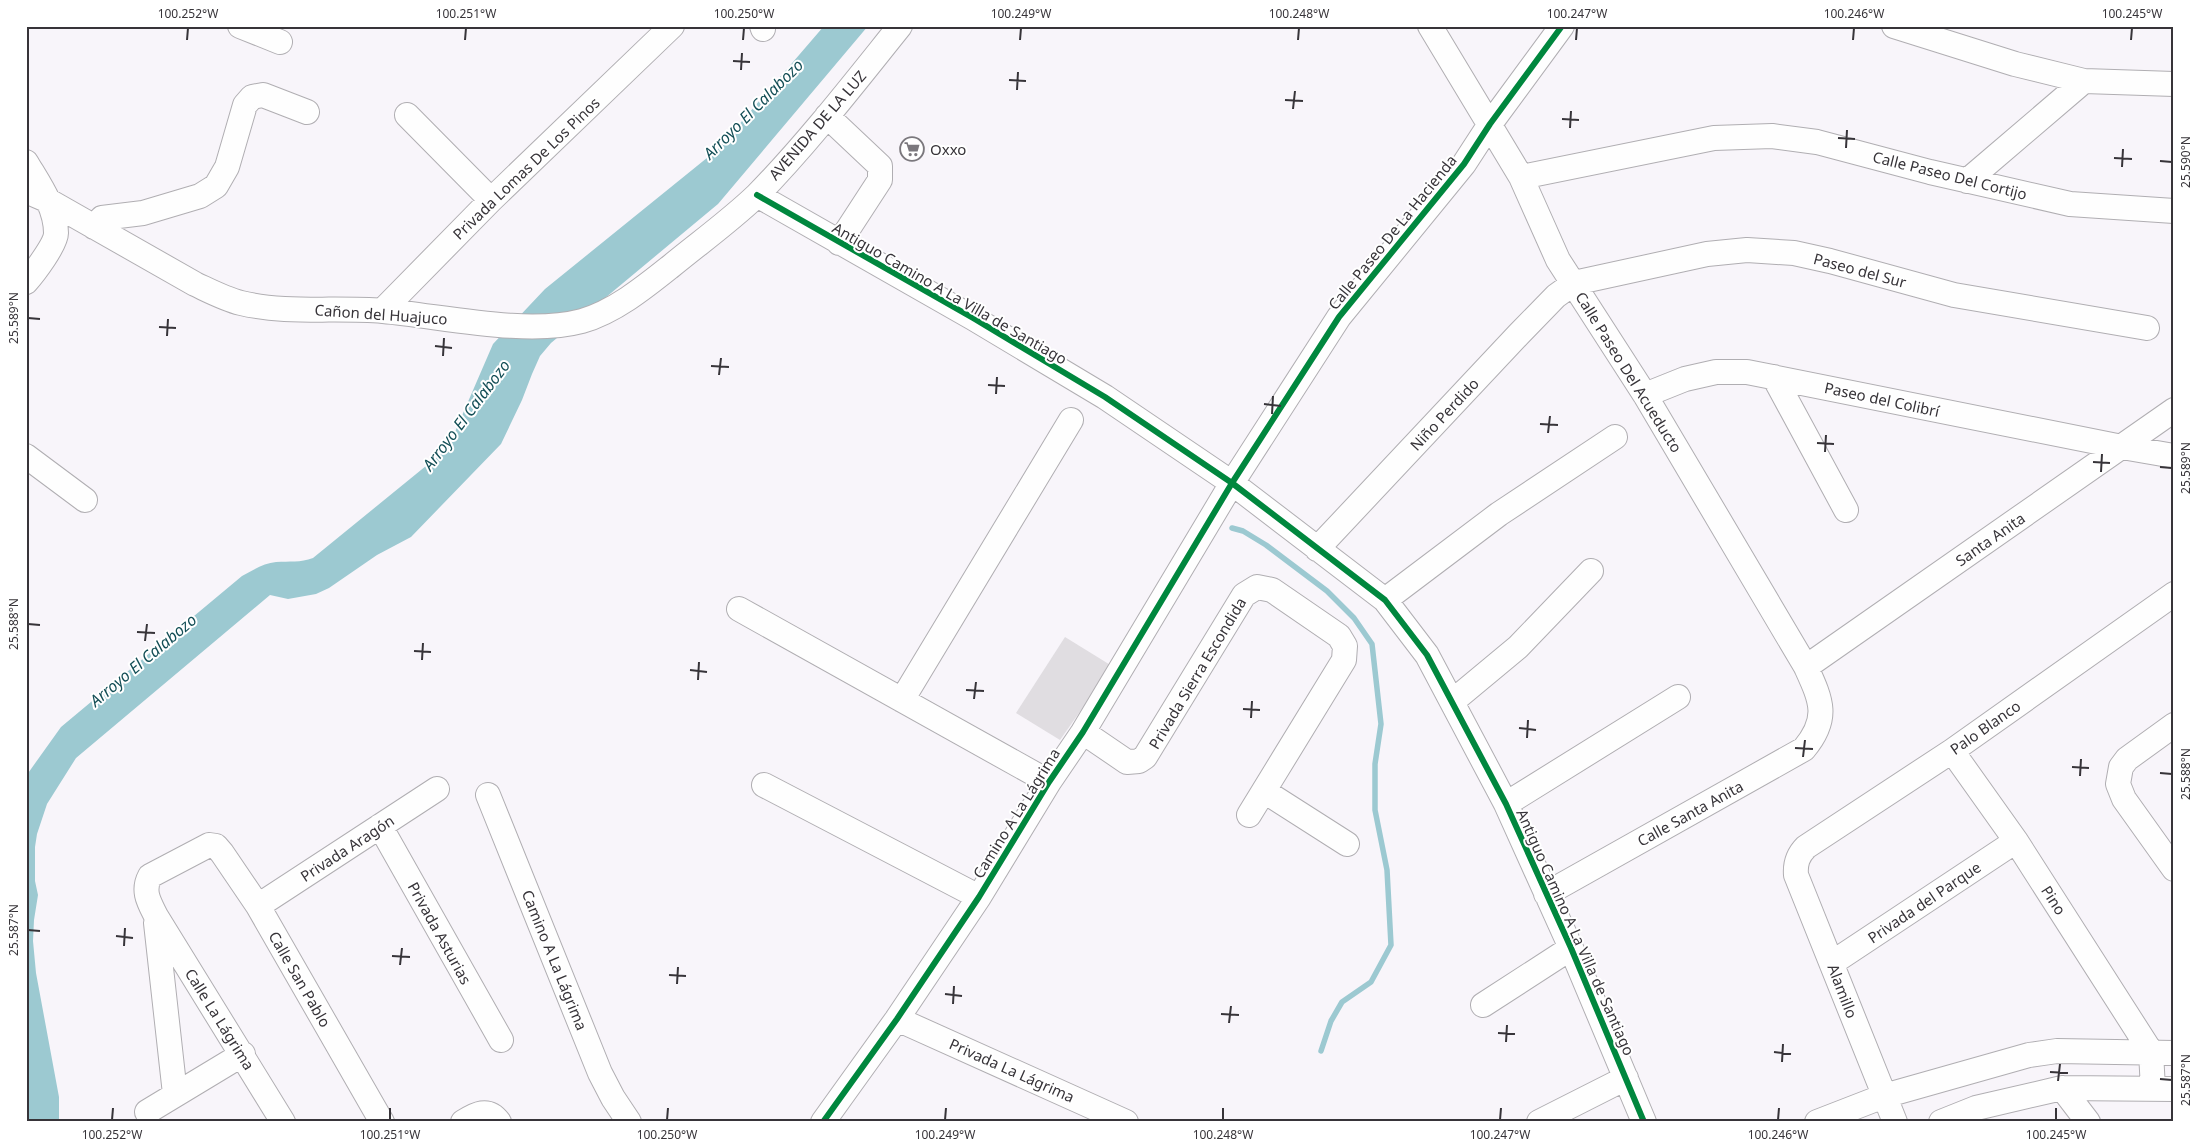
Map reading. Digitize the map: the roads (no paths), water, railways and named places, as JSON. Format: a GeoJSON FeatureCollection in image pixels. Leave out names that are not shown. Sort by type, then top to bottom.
{"type":"FeatureCollection","features":[{"type":"Feature","properties":{"kind":"street"},"geometry":{"type":"LineString","coordinates":[[240,26],[280,42]]}},
{"type":"Feature","properties":{"kind":"street","name":"Privada Lomas De Los Pinos"},"geometry":{"type":"LineString","coordinates":[[382,311],[491,200],[672,26]]}},
{"type":"Feature","properties":{"kind":"street","name":"AVENIDA DE LA LUZ"},"geometry":{"type":"LineString","coordinates":[[730,219],[757,195],[827,116],[900,26]]}},
{"type":"Feature","properties":{"kind":"street","name":"Calle Paseo Del Acueducto"},"geometry":{"type":"LineString","coordinates":[[1430,26],[1521,177],[1558,260],[1644,395],[1806,667],[1819,695],[1822,707],[1821,719]]}},
{"type":"Feature","properties":{"kind":"street","name":"Calle Paseo De La Hacienda"},"geometry":{"type":"LineString","coordinates":[[1232,483],[1339,317],[1464,164],[1490,124],[1562,26]]}},
{"type":"Feature","properties":{"kind":"street"},"geometry":{"type":"LineString","coordinates":[[1894,26],[2015,64],[2084,81],[2174,84]]}},
{"type":"Feature","properties":{"kind":"street"},"geometry":{"type":"LineString","coordinates":[[1967,181],[2084,81]]}},
{"type":"Feature","properties":{"kind":"street"},"geometry":{"type":"LineString","coordinates":[[94,227],[102,218],[143,213],[200,196],[216,186],[228,167],[245,105],[252,97],[263,95],[307,112]]}},
{"type":"Feature","properties":{"kind":"street"},"geometry":{"type":"LineString","coordinates":[[407,115],[491,200]]}},
{"type":"Feature","properties":{"kind":"street"},"geometry":{"type":"LineString","coordinates":[[827,116],[880,166],[882,172],[880,180],[839,243]]}},
{"type":"Feature","properties":{"kind":"street","name":"Calle Paseo Del Cortijo"},"geometry":{"type":"LineString","coordinates":[[1521,177],[1714,138],[1772,136],[1818,142],[1967,181],[2070,204],[2174,211]]}},
{"type":"Feature","properties":{"kind":"street"},"geometry":{"type":"LineString","coordinates":[[26,162],[49,202],[56,234],[41,264],[26,282]]}},
{"type":"Feature","properties":{"kind":"street","name":"Cañon del Huajuco"},"geometry":{"type":"LineString","coordinates":[[26,191],[195,284],[242,303],[276,307],[382,311],[519,326],[551,326],[582,321],[614,307],[635,293],[730,219]]}},
{"type":"Feature","properties":{"kind":"street","name":"Antiguo Camino A La Villa de Santiago"},"geometry":{"type":"LineString","coordinates":[[757,195],[973,318],[1105,397],[1232,483],[1385,600],[1427,655],[1506,804],[1571,948],[1644,1122]]}},
{"type":"Feature","properties":{"kind":"street","name":"Paseo del Sur"},"geometry":{"type":"LineString","coordinates":[[1574,283],[1707,254],[1747,250],[1794,253],[1954,295],[2146,328]]}},
{"type":"Feature","properties":{"kind":"street","name":"Niño Perdido"},"geometry":{"type":"LineString","coordinates":[[1318,550],[1519,334],[1556,296],[1574,283]]}},
{"type":"Feature","properties":{"kind":"street","name":"Paseo del Colibrí"},"geometry":{"type":"LineString","coordinates":[[1644,395],[1685,379],[1716,372],[1747,372],[2174,456]]}},
{"type":"Feature","properties":{"kind":"street"},"geometry":{"type":"LineString","coordinates":[[1774,377],[1846,510]]}},
{"type":"Feature","properties":{"kind":"street","name":"Santa Anita"},"geometry":{"type":"LineString","coordinates":[[1806,667],[2174,410]]}},
{"type":"Feature","properties":{"kind":"street"},"geometry":{"type":"LineString","coordinates":[[902,700],[1071,420]]}},
{"type":"Feature","properties":{"kind":"street"},"geometry":{"type":"LineString","coordinates":[[1385,600],[1499,514],[1615,437]]}},
{"type":"Feature","properties":{"kind":"street"},"geometry":{"type":"LineString","coordinates":[[26,456],[85,500]]}},
{"type":"Feature","properties":{"kind":"street","name":"Camino A La Lágrima"},"geometry":{"type":"LineString","coordinates":[[823,1122],[897,1019],[979,897],[1049,782],[1083,732],[1232,483]]}},
{"type":"Feature","properties":{"kind":"street"},"geometry":{"type":"LineString","coordinates":[[1453,701],[1518,647],[1591,571]]}},
{"type":"Feature","properties":{"kind":"street","name":"Privada Sierra Escondida"},"geometry":{"type":"LineString","coordinates":[[1083,732],[1127,762],[1139,761],[1145,757],[1244,594],[1257,587],[1272,590],[1339,636],[1345,646],[1344,660],[1249,815]]}},
{"type":"Feature","properties":{"kind":"street","name":"Palo Blanco"},"geometry":{"type":"LineString","coordinates":[[1797,859],[1806,847],[1952,751],[2174,594]]}},
{"type":"Feature","properties":{"kind":"street"},"geometry":{"type":"LineString","coordinates":[[738,610],[1049,782]]}},
{"type":"Feature","properties":{"kind":"street"},"geometry":{"type":"LineString","coordinates":[[1506,804],[1678,697]]}},
{"type":"Feature","properties":{"kind":"street","name":"Calle Santa Anita"},"geometry":{"type":"LineString","coordinates":[[1546,894],[1804,749],[1814,738],[1821,719]]}},
{"type":"Feature","properties":{"kind":"street"},"geometry":{"type":"LineString","coordinates":[[2174,725],[2128,759],[2121,767],[2118,784],[2124,799],[2174,869]]}},
{"type":"Feature","properties":{"kind":"street","name":"Pino"},"geometry":{"type":"LineString","coordinates":[[1952,751],[2162,1052]]}},
{"type":"Feature","properties":{"kind":"street"},"geometry":{"type":"LineString","coordinates":[[764,785],[979,897]]}},
{"type":"Feature","properties":{"kind":"street","name":"Privada Aragón"},"geometry":{"type":"LineString","coordinates":[[258,906],[437,789]]}},
{"type":"Feature","properties":{"kind":"street"},"geometry":{"type":"LineString","coordinates":[[1264,791],[1347,844]]}},
{"type":"Feature","properties":{"kind":"street","name":"Camino A La Lágrima"},"geometry":{"type":"LineString","coordinates":[[488,795],[600,1073],[613,1098],[629,1122]]}},
{"type":"Feature","properties":{"kind":"street","name":"Privada Asturias"},"geometry":{"type":"LineString","coordinates":[[380,826],[501,1040]]}},
{"type":"Feature","properties":{"kind":"street","name":"Privada del Parque"},"geometry":{"type":"LineString","coordinates":[[1832,963],[2016,841]]}},
{"type":"Feature","properties":{"kind":"street","name":"Calle San Pablo"},"geometry":{"type":"LineString","coordinates":[[209,845],[216,846],[222,852],[258,906],[382,1122]]}},
{"type":"Feature","properties":{"kind":"street","name":"Calle La Lágrima"},"geometry":{"type":"LineString","coordinates":[[209,845],[150,876],[145,890],[147,898],[156,916],[243,1054],[283,1122]]}},
{"type":"Feature","properties":{"kind":"street","name":"Alamillo"},"geometry":{"type":"LineString","coordinates":[[1797,859],[1796,875],[1895,1122]]}},
{"type":"Feature","properties":{"kind":"street","name":"Calle La Lágrima"},"geometry":{"type":"LineString","coordinates":[[156,916],[175,1094]]}},
{"type":"Feature","properties":{"kind":"street"},"geometry":{"type":"LineString","coordinates":[[1483,1005],[1571,948]]}},
{"type":"Feature","properties":{"kind":"street","name":"Privada La Lágrima"},"geometry":{"type":"LineString","coordinates":[[897,1019],[1126,1122]]}},
{"type":"Feature","properties":{"kind":"street"},"geometry":{"type":"LineString","coordinates":[[1817,1122],[1884,1096],[2029,1055],[2057,1051],[2162,1052],[2163,1089],[2062,1088],[1976,1108],[1941,1122]]}},
{"type":"Feature","properties":{"kind":"street"},"geometry":{"type":"LineString","coordinates":[[147,1112],[243,1054]]}},
{"type":"Feature","properties":{"kind":"street"},"geometry":{"type":"LineString","coordinates":[[1539,1122],[1626,1078]]}},
{"type":"Feature","properties":{"kind":"street"},"geometry":{"type":"LineString","coordinates":[[2062,1088],[2088,1122]]}},
{"type":"Feature","properties":{"kind":"street"},"geometry":{"type":"LineString","coordinates":[[463,1122],[477,1114],[486,1112],[495,1116],[500,1122]]}},
{"type":"Feature","properties":{"kind":"water","name":"Arroyo El Calabozo"},"geometry":{"type":"Polygon","coordinates":[[[824,26],[868,26],[718,204],[551,343],[540,356],[501,444],[411,537],[377,555],[329,588],[316,594],[288,599],[270,595],[76,758],[47,804],[37,834],[35,847],[35,881],[38,895],[33,941],[36,973],[59,1097],[59,1119],[58,1122],[26,1122],[26,776],[61,727],[242,576],[272,563],[313,558],[448,448],[493,344],[545,289],[718,149],[824,26]]]}},
{"type":"Feature","properties":{"kind":"waterway"},"geometry":{"type":"LineString","coordinates":[[1232,528],[1243,531],[1266,545],[1327,591],[1354,618],[1372,644],[1381,724],[1375,764],[1375,810],[1387,870],[1391,945],[1371,982],[1342,1002],[1331,1021],[1321,1051]]}},
{"type":"Feature","properties":{"kind":"place","name":"Oxxo"},"geometry":{"type":"Point","coordinates":[912,149]}}]}
